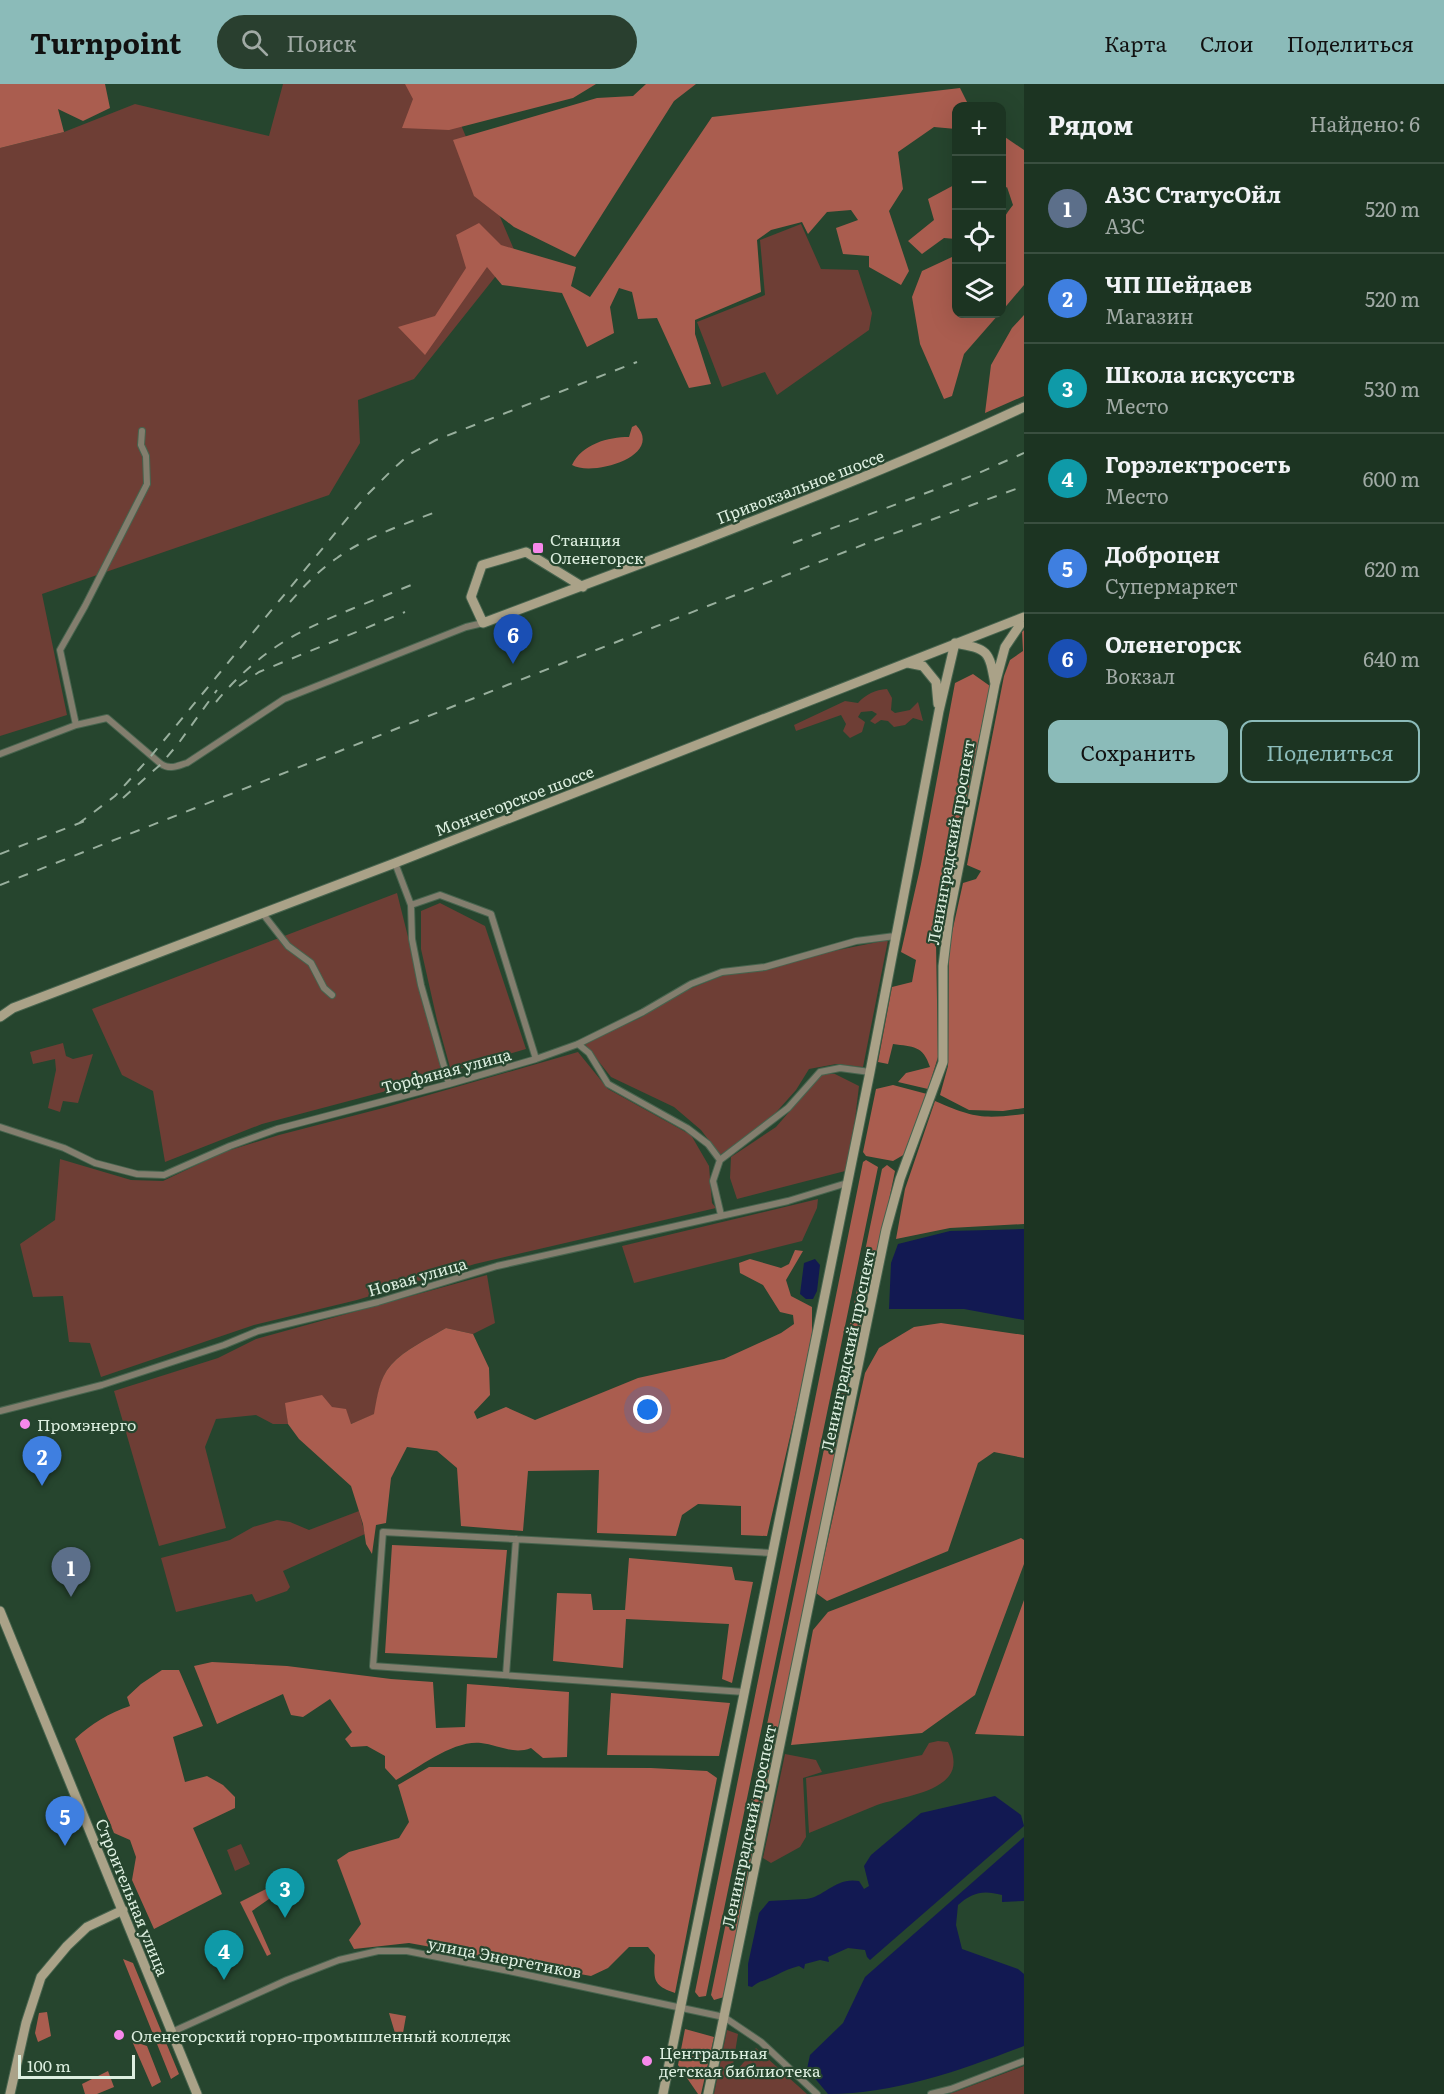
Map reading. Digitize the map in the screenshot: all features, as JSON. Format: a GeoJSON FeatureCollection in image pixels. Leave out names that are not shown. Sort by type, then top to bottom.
{"type":"FeatureCollection","features":[{"type":"Feature","properties":{"kind":"street","name":"Привокзальное шоссе"},"geometry":{"type":"LineString","coordinates":[[76,725],[107,718],[166,768],[187,763],[284,699],[466,627],[584,587],[864,478],[1024,407]]}},
{"type":"Feature","properties":{"kind":"street"},"geometry":{"type":"LineString","coordinates":[[0,754],[76,725],[60,650],[147,484],[146,456],[141,445],[142,431]]}},
{"type":"Feature","properties":{"kind":"street"},"geometry":{"type":"LineString","coordinates":[[483,623],[471,597],[482,565],[525,552],[584,587]]}},
{"type":"Feature","properties":{"kind":"street","name":"Мончегорское шоссе"},"geometry":{"type":"LineString","coordinates":[[13,1008],[263,914],[1024,618]]}},
{"type":"Feature","properties":{"kind":"street","name":"Ленинградский проспект"},"geometry":{"type":"LineString","coordinates":[[708,2094],[886,1230],[900,1179],[943,1062],[944,966],[949,916],[995,684],[1005,648],[1024,618]]}},
{"type":"Feature","properties":{"kind":"street"},"geometry":{"type":"LineString","coordinates":[[956,643],[977,647],[991,658],[995,684]]}},
{"type":"Feature","properties":{"kind":"street","name":"Ленинградский проспект"},"geometry":{"type":"LineString","coordinates":[[663,2094],[870,1072],[939,711],[956,643]]}},
{"type":"Feature","properties":{"kind":"street"},"geometry":{"type":"LineString","coordinates":[[908,663],[922,666],[936,682],[939,711]]}},
{"type":"Feature","properties":{"kind":"street"},"geometry":{"type":"LineString","coordinates":[[395,863],[411,905],[412,939],[421,985],[449,1084]]}},
{"type":"Feature","properties":{"kind":"street"},"geometry":{"type":"LineString","coordinates":[[411,905],[440,896],[491,914],[536,1059]]}},
{"type":"Feature","properties":{"kind":"street"},"geometry":{"type":"LineString","coordinates":[[263,914],[288,946],[311,963],[324,988],[332,995]]}},
{"type":"Feature","properties":{"kind":"street","name":"Торфяная улица"},"geometry":{"type":"LineString","coordinates":[[0,1128],[64,1148],[95,1163],[137,1174],[164,1174],[230,1146],[278,1129],[449,1084],[536,1059],[578,1044],[643,1012],[691,984],[722,972],[765,967],[856,941],[895,936]]}},
{"type":"Feature","properties":{"kind":"street"},"geometry":{"type":"LineString","coordinates":[[0,1007],[13,1008]]}},
{"type":"Feature","properties":{"kind":"street"},"geometry":{"type":"LineString","coordinates":[[0,1017],[13,1008]]}},
{"type":"Feature","properties":{"kind":"street"},"geometry":{"type":"LineString","coordinates":[[578,1044],[589,1053],[608,1084],[687,1128],[708,1144],[720,1160]]}},
{"type":"Feature","properties":{"kind":"street"},"geometry":{"type":"LineString","coordinates":[[721,1215],[713,1181],[720,1160],[788,1108],[820,1072],[840,1068],[870,1072]]}},
{"type":"Feature","properties":{"kind":"street","name":"Новая улица"},"geometry":{"type":"LineString","coordinates":[[0,1412],[102,1385],[224,1346],[258,1331],[378,1302],[497,1266],[788,1201],[847,1183]]}},
{"type":"Feature","properties":{"kind":"street"},"geometry":{"type":"LineString","coordinates":[[744,1692],[373,1666],[383,1532],[772,1553]]}},
{"type":"Feature","properties":{"kind":"street"},"geometry":{"type":"LineString","coordinates":[[506,1675],[516,1539]]}},
{"type":"Feature","properties":{"kind":"street","name":"Строительная улица"},"geometry":{"type":"LineString","coordinates":[[0,1611],[197,2094]]}},
{"type":"Feature","properties":{"kind":"street"},"geometry":{"type":"LineString","coordinates":[[10,2094],[26,2023],[41,1977],[67,1946],[87,1928],[123,1910]]}},
{"type":"Feature","properties":{"kind":"street","name":"улица Энергетиков"},"geometry":{"type":"LineString","coordinates":[[172,2032],[287,1980],[339,1960],[378,1951],[418,1953],[724,2017],[761,2042],[817,2094]]}},
{"type":"Feature","properties":{"kind":"street"},"geometry":{"type":"LineString","coordinates":[[931,2094],[951,2089],[1024,2061]]}},
{"type":"Feature","properties":{"kind":"shaded area"},"geometry":{"type":"Polygon","coordinates":[[[0,84],[105,84],[110,108],[83,121],[58,109],[64,132],[0,148],[0,84]]]}},
{"type":"Feature","properties":{"kind":"shaded area"},"geometry":{"type":"Polygon","coordinates":[[[283,84],[429,84],[458,118],[515,252],[414,379],[358,400],[360,443],[329,495],[42,594],[67,715],[0,736],[0,148],[64,132],[135,104],[269,136],[283,84]]]}},
{"type":"Feature","properties":{"kind":"shaded area"},"geometry":{"type":"Polygon","coordinates":[[[405,84],[596,84],[573,98],[449,130],[402,128],[413,99],[405,84]]]}},
{"type":"Feature","properties":{"kind":"shaded area"},"geometry":{"type":"Polygon","coordinates":[[[646,84],[696,84],[674,101],[575,257],[514,227],[474,196],[453,140],[597,98],[633,96],[646,84]]]}},
{"type":"Feature","properties":{"kind":"shaded area"},"geometry":{"type":"Polygon","coordinates":[[[960,88],[967,102],[952,102],[952,129],[934,127],[898,152],[903,189],[889,211],[909,271],[901,285],[869,267],[869,256],[843,254],[836,228],[858,220],[851,210],[827,212],[808,234],[802,222],[771,230],[757,240],[761,292],[695,320],[695,334],[711,384],[689,388],[657,318],[638,319],[632,292],[619,288],[610,307],[614,333],[587,347],[562,293],[502,285],[487,267],[425,355],[398,327],[435,316],[466,268],[456,235],[479,223],[501,245],[576,267],[571,286],[590,297],[712,117],[960,88]]]}},
{"type":"Feature","properties":{"kind":"shaded area"},"geometry":{"type":"Polygon","coordinates":[[[1006,138],[1024,150],[1024,285],[1006,306],[1006,215],[1013,205],[1007,187],[1006,138]]]}},
{"type":"Feature","properties":{"kind":"shaded area"},"geometry":{"type":"Polygon","coordinates":[[[952,186],[952,239],[944,238],[922,254],[908,241],[934,220],[928,199],[952,186]]]}},
{"type":"Feature","properties":{"kind":"shaded area"},"geometry":{"type":"Polygon","coordinates":[[[801,224],[821,269],[858,270],[872,313],[869,330],[777,395],[765,372],[722,387],[697,322],[765,295],[760,240],[801,224]]]}},
{"type":"Feature","properties":{"kind":"shaded area"},"geometry":{"type":"Polygon","coordinates":[[[952,257],[952,318],[996,318],[964,354],[952,396],[944,399],[920,344],[912,297],[922,271],[952,257]]]}},
{"type":"Feature","properties":{"kind":"shaded area"},"geometry":{"type":"Polygon","coordinates":[[[1024,315],[1024,396],[985,413],[991,365],[1012,328],[1024,315]]]}},
{"type":"Feature","properties":{"kind":"shaded area"},"geometry":{"type":"Polygon","coordinates":[[[636,425],[642,436],[641,446],[634,454],[609,466],[582,468],[572,465],[582,452],[596,443],[613,438],[629,437],[632,427],[636,425]]]}},
{"type":"Feature","properties":{"kind":"shaded area"},"geometry":{"type":"Polygon","coordinates":[[[1024,630],[1024,1108],[1003,1111],[969,1110],[940,1095],[948,1066],[949,946],[963,883],[976,879],[981,871],[967,865],[1004,676],[1010,660],[1023,651],[1022,632],[1024,630]]]}},
{"type":"Feature","properties":{"kind":"shaded area"},"geometry":{"type":"Polygon","coordinates":[[[973,674],[990,686],[936,943],[938,1057],[928,1089],[898,1082],[906,1073],[930,1067],[924,1055],[916,1048],[893,1044],[888,1064],[878,1062],[892,987],[912,982],[916,960],[901,952],[921,864],[955,683],[973,674]]]}},
{"type":"Feature","properties":{"kind":"shaded area"},"geometry":{"type":"Polygon","coordinates":[[[887,689],[892,698],[891,710],[895,713],[910,710],[918,702],[923,721],[913,718],[905,725],[894,727],[888,721],[881,720],[875,724],[870,721],[877,714],[872,711],[861,712],[858,717],[865,722],[862,732],[850,738],[843,731],[846,724],[841,715],[796,731],[794,725],[845,701],[858,703],[871,693],[887,689]]]}},
{"type":"Feature","properties":{"kind":"shaded area"},"geometry":{"type":"Polygon","coordinates":[[[397,893],[443,1076],[262,1124],[165,1162],[153,1091],[122,1075],[92,1009],[397,893]]]}},
{"type":"Feature","properties":{"kind":"shaded area"},"geometry":{"type":"Polygon","coordinates":[[[440,903],[485,926],[526,1049],[451,1071],[421,949],[421,911],[440,903]]]}},
{"type":"Feature","properties":{"kind":"shaded area"},"geometry":{"type":"Polygon","coordinates":[[[888,940],[863,1067],[836,1064],[809,1069],[796,1090],[763,1127],[720,1155],[701,1130],[674,1107],[611,1077],[584,1043],[640,1018],[682,992],[724,975],[763,970],[803,957],[888,940]]]}},
{"type":"Feature","properties":{"kind":"shaded area"},"geometry":{"type":"Polygon","coordinates":[[[63,1043],[66,1056],[73,1059],[93,1054],[78,1103],[63,1101],[60,1112],[48,1108],[56,1070],[55,1059],[33,1064],[30,1052],[63,1043]]]}},
{"type":"Feature","properties":{"kind":"shaded area"},"geometry":{"type":"Polygon","coordinates":[[[578,1052],[608,1089],[691,1135],[709,1166],[712,1203],[716,1208],[475,1264],[357,1300],[254,1325],[101,1377],[90,1343],[69,1342],[63,1296],[33,1297],[20,1244],[55,1220],[60,1159],[131,1180],[163,1181],[224,1152],[578,1052]]]}},
{"type":"Feature","properties":{"kind":"shaded area"},"geometry":{"type":"Polygon","coordinates":[[[822,1074],[835,1074],[859,1086],[849,1170],[737,1199],[730,1178],[731,1157],[776,1127],[822,1074]]]}},
{"type":"Feature","properties":{"kind":"shaded area"},"geometry":{"type":"Polygon","coordinates":[[[893,1085],[927,1094],[905,1154],[893,1161],[866,1156],[863,1152],[876,1089],[893,1085]]]}},
{"type":"Feature","properties":{"kind":"shaded area"},"geometry":{"type":"Polygon","coordinates":[[[935,1101],[978,1116],[1024,1114],[1024,1224],[950,1228],[896,1239],[905,1189],[935,1101]]]}},
{"type":"Feature","properties":{"kind":"shaded area"},"geometry":{"type":"Polygon","coordinates":[[[866,1160],[878,1167],[706,1996],[699,1997],[695,1992],[863,1162],[866,1160]]]}},
{"type":"Feature","properties":{"kind":"shaded area"},"geometry":{"type":"Polygon","coordinates":[[[887,1165],[895,1171],[724,1997],[714,2000],[711,1995],[882,1169],[887,1165]]]}},
{"type":"Feature","properties":{"kind":"shaded area"},"geometry":{"type":"Polygon","coordinates":[[[818,1199],[817,1208],[802,1241],[634,1283],[622,1246],[818,1199]]]}},
{"type":"Feature","properties":{"kind":"shaded area"},"geometry":{"type":"Polygon","coordinates":[[[1024,1229],[1024,1320],[964,1309],[889,1309],[891,1263],[898,1244],[950,1231],[1024,1229]]]}},
{"type":"Feature","properties":{"kind":"shaded area"},"geometry":{"type":"Polygon","coordinates":[[[795,1250],[803,1251],[786,1280],[791,1296],[812,1307],[812,1333],[767,1536],[741,1535],[741,1506],[698,1504],[682,1515],[676,1536],[597,1533],[599,1470],[528,1471],[523,1531],[461,1526],[457,1468],[437,1451],[407,1447],[391,1478],[386,1523],[376,1525],[372,1554],[366,1544],[363,1524],[351,1486],[299,1439],[288,1424],[285,1403],[322,1395],[332,1407],[346,1409],[351,1424],[374,1414],[381,1382],[391,1365],[410,1349],[446,1328],[473,1334],[489,1368],[490,1395],[474,1412],[477,1419],[506,1407],[535,1420],[638,1378],[724,1359],[781,1333],[794,1324],[793,1315],[780,1312],[763,1285],[740,1273],[739,1263],[750,1259],[781,1268],[789,1264],[795,1250]]]}},
{"type":"Feature","properties":{"kind":"shaded area"},"geometry":{"type":"Polygon","coordinates":[[[815,1259],[820,1265],[817,1291],[813,1299],[806,1299],[800,1294],[804,1263],[815,1259]]]}},
{"type":"Feature","properties":{"kind":"shaded area"},"geometry":{"type":"Polygon","coordinates":[[[487,1275],[495,1323],[473,1334],[446,1328],[403,1354],[384,1375],[375,1414],[351,1424],[286,1403],[288,1424],[273,1424],[256,1415],[216,1419],[205,1447],[226,1528],[159,1546],[114,1391],[218,1358],[256,1339],[487,1275]]]}},
{"type":"Feature","properties":{"kind":"shaded area"},"geometry":{"type":"Polygon","coordinates":[[[941,1323],[1024,1335],[1024,1458],[994,1452],[978,1463],[948,1551],[827,1601],[816,1593],[865,1373],[879,1348],[914,1327],[941,1323]]]}},
{"type":"Feature","properties":{"kind":"shaded area"},"geometry":{"type":"Polygon","coordinates":[[[359,1511],[365,1534],[283,1571],[290,1587],[287,1591],[256,1602],[252,1594],[176,1612],[161,1558],[230,1540],[253,1527],[277,1520],[290,1522],[309,1530],[359,1511]]]}},
{"type":"Feature","properties":{"kind":"shaded area"},"geometry":{"type":"Polygon","coordinates":[[[1021,1538],[1024,1540],[1024,1564],[975,1695],[922,1733],[791,1745],[813,1630],[828,1612],[1021,1538]]]}},
{"type":"Feature","properties":{"kind":"shaded area"},"geometry":{"type":"Polygon","coordinates":[[[392,1545],[507,1550],[497,1658],[385,1653],[392,1545]]]}},
{"type":"Feature","properties":{"kind":"shaded area"},"geometry":{"type":"Polygon","coordinates":[[[629,1558],[732,1567],[735,1580],[753,1582],[732,1683],[722,1679],[729,1624],[626,1619],[623,1668],[553,1661],[557,1593],[591,1594],[593,1610],[625,1610],[629,1558]]]}},
{"type":"Feature","properties":{"kind":"shaded area"},"geometry":{"type":"Polygon","coordinates":[[[1024,1600],[1024,1736],[975,1734],[1024,1600]]]}},
{"type":"Feature","properties":{"kind":"shaded area"},"geometry":{"type":"Polygon","coordinates":[[[212,1662],[287,1666],[433,1682],[436,1728],[465,1727],[467,1684],[569,1692],[567,1757],[543,1758],[531,1748],[512,1750],[488,1744],[470,1743],[448,1750],[396,1780],[385,1768],[385,1756],[367,1746],[351,1747],[345,1739],[352,1732],[330,1699],[303,1717],[291,1715],[283,1694],[217,1724],[194,1666],[212,1662]]]}},
{"type":"Feature","properties":{"kind":"shaded area"},"geometry":{"type":"Polygon","coordinates":[[[162,1670],[179,1670],[203,1726],[173,1737],[185,1782],[207,1776],[223,1785],[235,1797],[235,1808],[193,1828],[222,1894],[154,1929],[132,1880],[136,1857],[130,1840],[114,1833],[75,1739],[87,1728],[130,1706],[127,1697],[162,1670]]]}},
{"type":"Feature","properties":{"kind":"shaded area"},"geometry":{"type":"Polygon","coordinates":[[[611,1693],[730,1703],[719,1756],[607,1755],[611,1693]]]}},
{"type":"Feature","properties":{"kind":"shaded area"},"geometry":{"type":"Polygon","coordinates":[[[948,1742],[953,1759],[953,1768],[943,1782],[915,1795],[877,1805],[809,1833],[806,1778],[922,1755],[929,1743],[948,1742]]]}},
{"type":"Feature","properties":{"kind":"shaded area"},"geometry":{"type":"Polygon","coordinates":[[[785,1754],[816,1760],[822,1772],[803,1778],[806,1837],[800,1847],[771,1863],[763,1858],[785,1754]]]}},
{"type":"Feature","properties":{"kind":"shaded area"},"geometry":{"type":"Polygon","coordinates":[[[429,1767],[651,1768],[707,1771],[717,1778],[675,1993],[658,1984],[655,1975],[655,1955],[648,1947],[629,1947],[608,1968],[591,1976],[409,1943],[354,1949],[349,1940],[361,1924],[337,1860],[349,1852],[399,1838],[409,1822],[398,1785],[429,1767]]]}},
{"type":"Feature","properties":{"kind":"shaded area"},"geometry":{"type":"Polygon","coordinates":[[[995,1796],[1021,1815],[1024,1826],[870,1960],[865,1950],[848,1948],[828,1957],[829,1962],[820,1960],[805,1964],[804,1969],[799,1966],[795,1967],[752,1987],[748,1986],[748,1964],[759,1913],[769,1901],[806,1899],[843,1882],[859,1881],[864,1889],[869,1886],[864,1866],[871,1855],[921,1813],[995,1796]]]}},
{"type":"Feature","properties":{"kind":"shaded area"},"geometry":{"type":"Polygon","coordinates":[[[1024,1837],[1024,1901],[1002,1902],[1002,1895],[978,1893],[958,1905],[956,1925],[962,1949],[1018,1969],[1024,1974],[1024,2046],[928,2079],[878,2090],[828,2094],[807,2069],[810,2055],[843,2023],[865,1977],[1024,1837]]]}},
{"type":"Feature","properties":{"kind":"shaded area"},"geometry":{"type":"Polygon","coordinates":[[[241,1844],[250,1864],[235,1871],[227,1850],[241,1844]]]}},
{"type":"Feature","properties":{"kind":"shaded area"},"geometry":{"type":"Polygon","coordinates":[[[272,1886],[275,1892],[252,1911],[271,1954],[267,1956],[240,1902],[272,1886]]]}},
{"type":"Feature","properties":{"kind":"shaded area"},"geometry":{"type":"Polygon","coordinates":[[[123,1959],[133,1963],[179,2074],[171,2079],[123,1959]]]}},
{"type":"Feature","properties":{"kind":"shaded area"},"geometry":{"type":"Polygon","coordinates":[[[47,2012],[51,2036],[38,2042],[35,2033],[39,2013],[47,2012]]]}},
{"type":"Feature","properties":{"kind":"shaded area"},"geometry":{"type":"Polygon","coordinates":[[[389,2013],[406,2016],[403,2033],[395,2033],[389,2013]]]}},
{"type":"Feature","properties":{"kind":"shaded area"},"geometry":{"type":"Polygon","coordinates":[[[685,2029],[714,2037],[701,2094],[698,2094],[678,2065],[685,2029]]]}},
{"type":"Feature","properties":{"kind":"shaded area"},"geometry":{"type":"Polygon","coordinates":[[[727,2030],[738,2034],[731,2077],[756,2048],[807,2094],[714,2094],[727,2030]]]}},
{"type":"Feature","properties":{"kind":"shaded area"},"geometry":{"type":"Polygon","coordinates":[[[132,2041],[147,2046],[161,2082],[152,2087],[132,2041]]]}},
{"type":"Feature","properties":{"kind":"shaded area"},"geometry":{"type":"Polygon","coordinates":[[[1024,2066],[1024,2094],[949,2094],[955,2092],[1024,2066]]]}},
{"type":"Feature","properties":{"kind":"shaded area"},"geometry":{"type":"Polygon","coordinates":[[[108,2071],[114,2087],[97,2094],[85,2094],[82,2084],[108,2071]]]}},
{"type":"Feature","properties":{"kind":"railway"},"geometry":{"type":"LineString","coordinates":[[78,824],[115,796],[151,756],[365,497],[410,454],[436,440],[637,362]]}},
{"type":"Feature","properties":{"kind":"railway"},"geometry":{"type":"LineString","coordinates":[[793,543],[974,475],[1024,453]]}},
{"type":"Feature","properties":{"kind":"railway"},"geometry":{"type":"LineString","coordinates":[[0,885],[865,544],[1024,486]]}},
{"type":"Feature","properties":{"kind":"railway"},"geometry":{"type":"LineString","coordinates":[[290,602],[318,573],[348,551],[384,532],[433,513]]}},
{"type":"Feature","properties":{"kind":"railway"},"geometry":{"type":"LineString","coordinates":[[216,702],[255,662],[289,638],[416,583]]}},
{"type":"Feature","properties":{"kind":"railway"},"geometry":{"type":"LineString","coordinates":[[239,686],[259,672],[405,612]]}},
{"type":"Feature","properties":{"kind":"railway"},"geometry":{"type":"LineString","coordinates":[[123,798],[161,764],[217,690]]}},
{"type":"Feature","properties":{"kind":"railway"},"geometry":{"type":"LineString","coordinates":[[0,854],[85,821]]}},
{"type":"Feature","properties":{"kind":"place","name":"Станция Оленегорск"},"geometry":{"type":"Point","coordinates":[538,548]}},
{"type":"Feature","properties":{"kind":"place","name":"Оленегорск"},"geometry":{"type":"Point","coordinates":[513,664]}},
{"type":"Feature","properties":{"kind":"place","name":"Промэнерго"},"geometry":{"type":"Point","coordinates":[25,1424]}},
{"type":"Feature","properties":{"kind":"place","name":"ЧП Шейдаев"},"geometry":{"type":"Point","coordinates":[42,1486]}},
{"type":"Feature","properties":{"kind":"place","name":"АЗС СтатусОйл"},"geometry":{"type":"Point","coordinates":[71,1597]}},
{"type":"Feature","properties":{"kind":"place","name":"Доброцен"},"geometry":{"type":"Point","coordinates":[65,1846]}},
{"type":"Feature","properties":{"kind":"place","name":"Школа искусств"},"geometry":{"type":"Point","coordinates":[285,1918]}},
{"type":"Feature","properties":{"kind":"place","name":"Горэлектросеть"},"geometry":{"type":"Point","coordinates":[224,1980]}},
{"type":"Feature","properties":{"kind":"place","name":"Оленегорский горно-промышленный колледж"},"geometry":{"type":"Point","coordinates":[119,2035]}},
{"type":"Feature","properties":{"kind":"place","name":"Центральная детская библиотека"},"geometry":{"type":"Point","coordinates":[647,2061]}}]}
